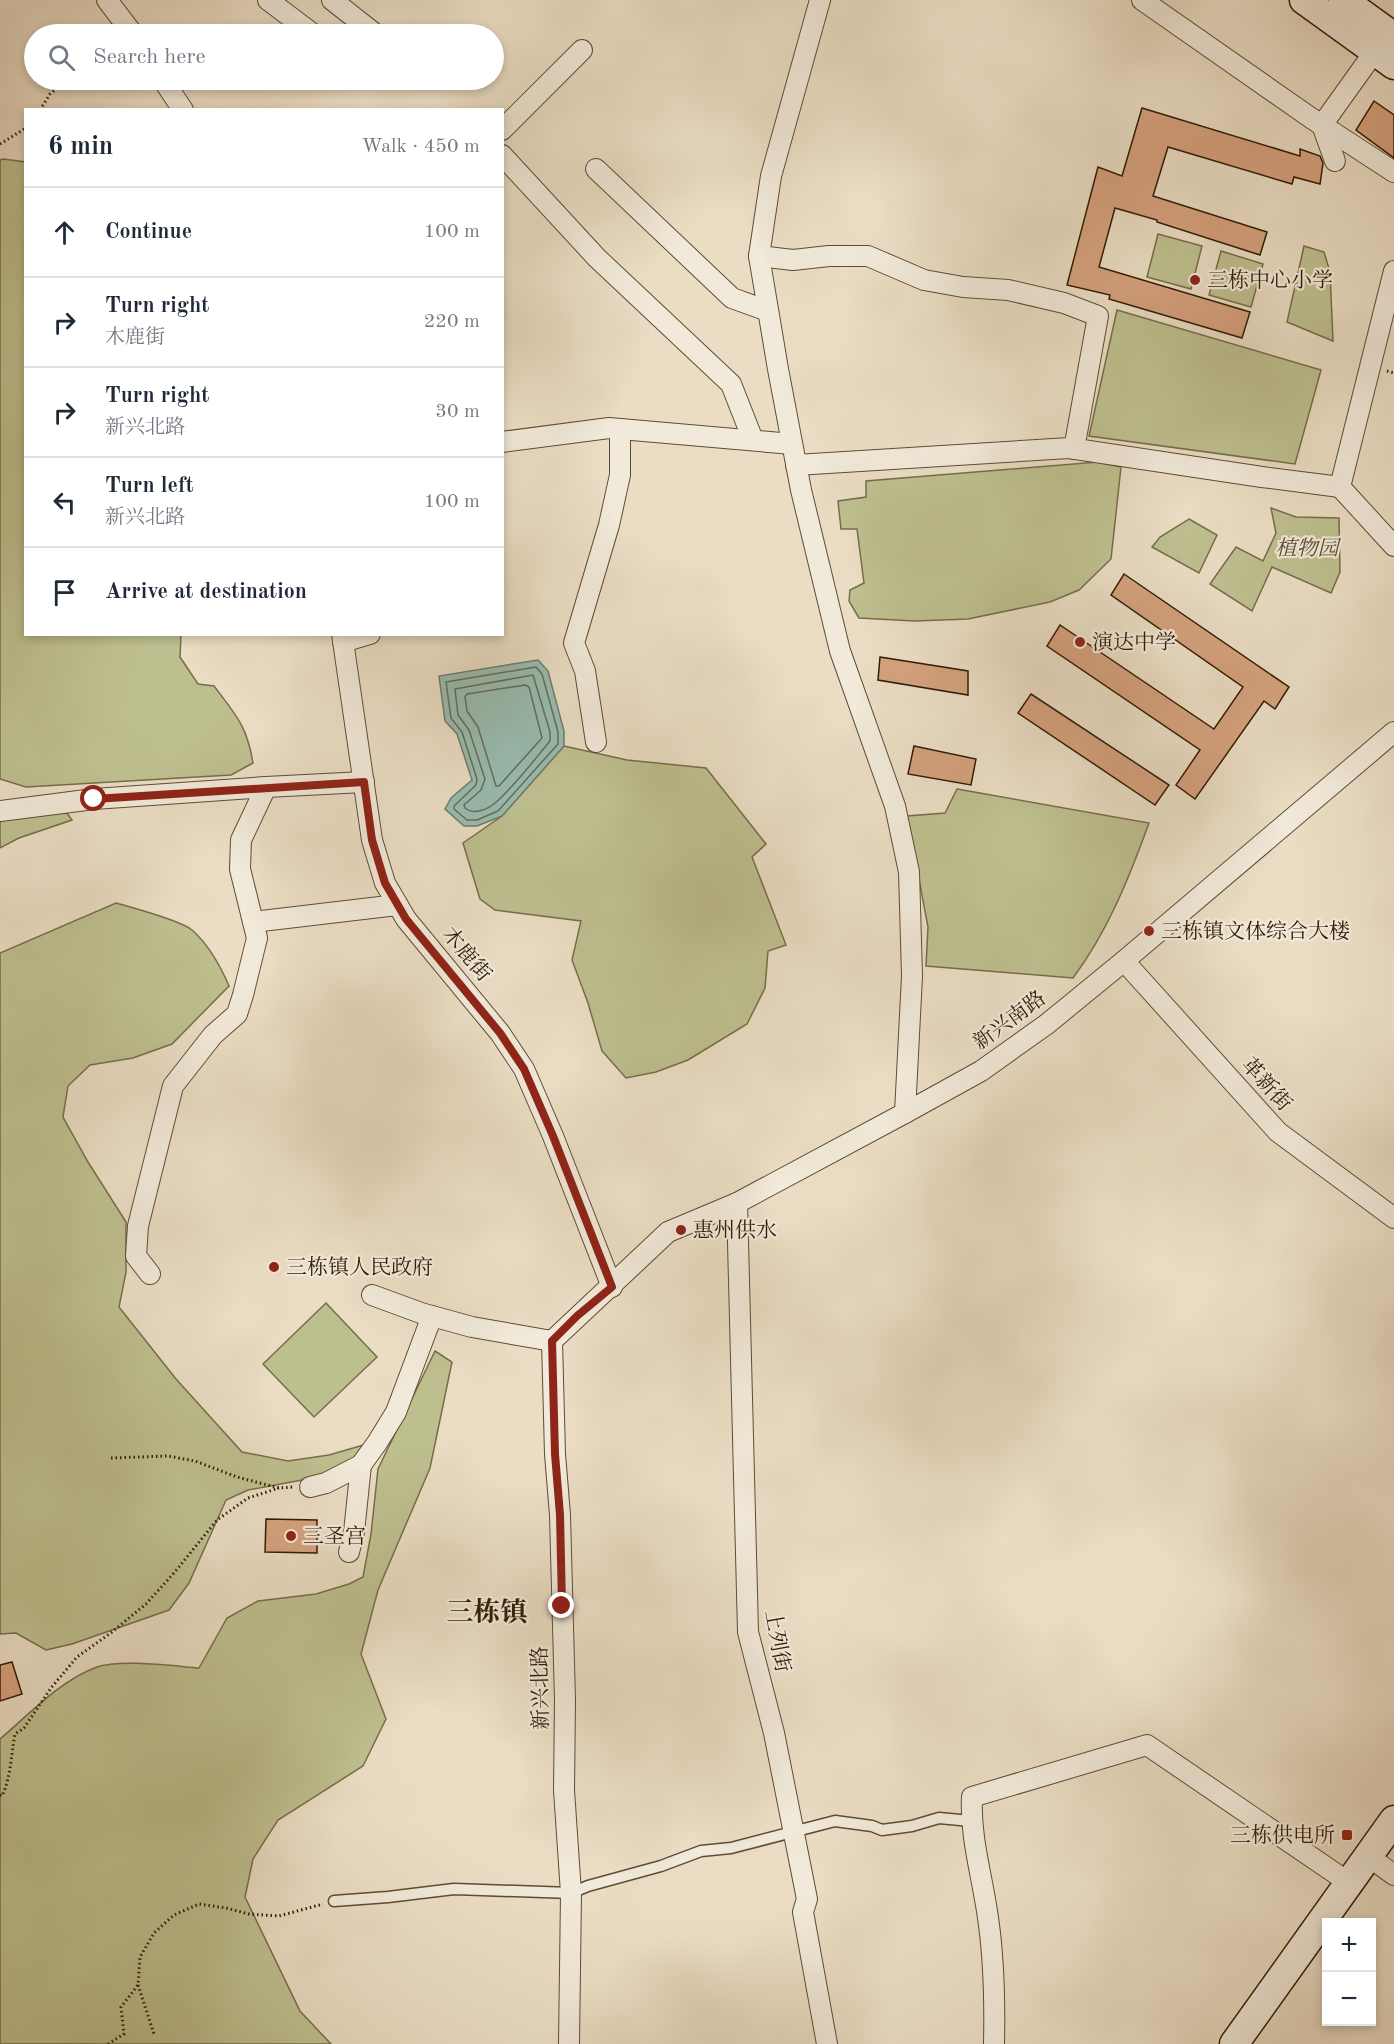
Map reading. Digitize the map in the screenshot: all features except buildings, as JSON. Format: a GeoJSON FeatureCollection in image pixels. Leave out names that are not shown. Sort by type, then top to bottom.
{"type":"FeatureCollection","features":[{"type":"Feature","properties":{"kind":"main road"},"geometry":{"type":"LineString","coordinates":[[1304,0],[1389,42]]}},
{"type":"Feature","properties":{"kind":"main road"},"geometry":{"type":"LineString","coordinates":[[1343,0],[1389,42]]}},
{"type":"Feature","properties":{"kind":"main road"},"geometry":{"type":"LineString","coordinates":[[1234,2044],[1394,1820]]}},
{"type":"Feature","properties":{"kind":"street"},"geometry":{"type":"LineString","coordinates":[[107,0],[125,24]]}},
{"type":"Feature","properties":{"kind":"street"},"geometry":{"type":"LineString","coordinates":[[268,0],[300,24]]}},
{"type":"Feature","properties":{"kind":"street"},"geometry":{"type":"LineString","coordinates":[[332,0],[363,24]]}},
{"type":"Feature","properties":{"kind":"street"},"geometry":{"type":"LineString","coordinates":[[820,0],[771,176],[759,256],[796,465],[840,651],[895,806],[909,872],[912,976],[905,1113]]}},
{"type":"Feature","properties":{"kind":"street"},"geometry":{"type":"LineString","coordinates":[[1142,0],[1394,172]]}},
{"type":"Feature","properties":{"kind":"street"},"geometry":{"type":"LineString","coordinates":[[1322,124],[1389,42]]}},
{"type":"Feature","properties":{"kind":"street"},"geometry":{"type":"LineString","coordinates":[[504,128],[582,50]]}},
{"type":"Feature","properties":{"kind":"street"},"geometry":{"type":"LineString","coordinates":[[170,90],[182,108]]}},
{"type":"Feature","properties":{"kind":"street"},"geometry":{"type":"LineString","coordinates":[[1322,124],[1335,161]]}},
{"type":"Feature","properties":{"kind":"street"},"geometry":{"type":"LineString","coordinates":[[504,157],[597,258],[731,384],[753,440]]}},
{"type":"Feature","properties":{"kind":"street"},"geometry":{"type":"LineString","coordinates":[[596,169],[732,298],[768,311]]}},
{"type":"Feature","properties":{"kind":"street"},"geometry":{"type":"LineString","coordinates":[[759,256],[793,260],[829,256],[868,256],[924,280],[963,287],[1008,290],[1064,303],[1098,316],[1074,449]]}},
{"type":"Feature","properties":{"kind":"street"},"geometry":{"type":"LineString","coordinates":[[1340,487],[1394,271]]}},
{"type":"Feature","properties":{"kind":"street"},"geometry":{"type":"LineString","coordinates":[[504,442],[609,428],[792,444]]}},
{"type":"Feature","properties":{"kind":"street"},"geometry":{"type":"LineString","coordinates":[[596,742],[585,671],[574,643],[609,525],[620,475],[620,429]]}},
{"type":"Feature","properties":{"kind":"street"},"geometry":{"type":"LineString","coordinates":[[796,465],[1074,449],[1340,487],[1394,546]]}},
{"type":"Feature","properties":{"kind":"street","name":"木鹿街"},"geometry":{"type":"LineString","coordinates":[[342,638],[372,840],[385,883],[406,919],[500,1033],[524,1069],[553,1136],[612,1287]]}},
{"type":"Feature","properties":{"kind":"street","name":"新兴南路"},"geometry":{"type":"LineString","coordinates":[[612,1287],[668,1232],[737,1203],[981,1071],[1047,1024],[1124,961],[1394,732]]}},
{"type":"Feature","properties":{"kind":"street"},"geometry":{"type":"LineString","coordinates":[[0,811],[94,799],[364,782]]}},
{"type":"Feature","properties":{"kind":"street"},"geometry":{"type":"LineString","coordinates":[[150,1274],[136,1256],[138,1226],[172,1086],[213,1035],[237,1014],[257,938],[240,869],[241,840],[266,787]]}},
{"type":"Feature","properties":{"kind":"street"},"geometry":{"type":"LineString","coordinates":[[254,922],[398,905]]}},
{"type":"Feature","properties":{"kind":"street","name":"革新街"},"geometry":{"type":"LineString","coordinates":[[1124,961],[1278,1132],[1394,1218]]}},
{"type":"Feature","properties":{"kind":"street","name":"上列街"},"geometry":{"type":"LineString","coordinates":[[737,1203],[748,1632],[774,1733],[807,1899],[803,1912],[827,2044]]}},
{"type":"Feature","properties":{"kind":"street"},"geometry":{"type":"LineString","coordinates":[[372,1295],[472,1327],[552,1341],[577,1316],[612,1287]]}},
{"type":"Feature","properties":{"kind":"street"},"geometry":{"type":"LineString","coordinates":[[310,1487],[326,1483],[361,1465],[377,1443],[396,1412],[432,1316]]}},
{"type":"Feature","properties":{"kind":"street","name":"新兴北路"},"geometry":{"type":"LineString","coordinates":[[552,1341],[565,1700],[564,1790],[571,1893],[569,2044]]}},
{"type":"Feature","properties":{"kind":"street"},"geometry":{"type":"LineString","coordinates":[[349,1551],[354,1532],[361,1465]]}},
{"type":"Feature","properties":{"kind":"street"},"geometry":{"type":"LineString","coordinates":[[994,2044],[995,1985],[987,1912],[970,1821],[972,1797],[1147,1745],[1348,1882]]}},
{"type":"Feature","properties":{"kind":"street"},"geometry":{"type":"LineString","coordinates":[[1368,1856],[1394,1875]]}},
{"type":"Feature","properties":{"kind":"lane"},"geometry":{"type":"LineString","coordinates":[[334,1901],[454,1889],[571,1893],[588,1886],[661,1866],[701,1851],[731,1848],[759,1839],[794,1833],[816,1824],[835,1821],[872,1826],[882,1830],[939,1818],[970,1821]]}},
{"type":"Feature","properties":{"kind":"path"},"geometry":{"type":"LineString","coordinates":[[41,108],[55,90]]}},
{"type":"Feature","properties":{"kind":"path"},"geometry":{"type":"LineString","coordinates":[[0,144],[24,129]]}},
{"type":"Feature","properties":{"kind":"path"},"geometry":{"type":"LineString","coordinates":[[111,1458],[168,1456],[195,1461],[237,1477],[279,1488]]}},
{"type":"Feature","properties":{"kind":"path"},"geometry":{"type":"LineString","coordinates":[[0,1795],[2,1796],[9,1780],[9,1766],[15,1734],[24,1728],[51,1688],[76,1657],[146,1604],[174,1574],[217,1520],[248,1498],[279,1488],[310,1487]]}},
{"type":"Feature","properties":{"kind":"path"},"geometry":{"type":"LineString","coordinates":[[154,2034],[138,1985],[140,1958],[154,1933],[174,1916],[199,1904],[249,1914],[279,1916],[334,1901]]}},
{"type":"Feature","properties":{"kind":"path"},"geometry":{"type":"LineString","coordinates":[[108,2044],[124,2034],[121,2007],[138,1985]]}},
{"type":"Feature","properties":{"kind":"green space"},"geometry":{"type":"Polygon","coordinates":[[[0,160],[24,162],[24,636],[181,636],[180,657],[198,684],[214,686],[244,730],[253,763],[231,775],[26,787],[0,779],[0,160]]]}},
{"type":"Feature","properties":{"kind":"green space"},"geometry":{"type":"Polygon","coordinates":[[[1158,234],[1202,246],[1191,289],[1147,277],[1158,234]]]}},
{"type":"Feature","properties":{"kind":"green space"},"geometry":{"type":"Polygon","coordinates":[[[1304,246],[1324,252],[1330,272],[1333,341],[1287,322],[1304,246]]]}},
{"type":"Feature","properties":{"kind":"green space"},"geometry":{"type":"Polygon","coordinates":[[[1221,251],[1263,264],[1251,307],[1209,295],[1221,251]]]}},
{"type":"Feature","properties":{"kind":"green space"},"geometry":{"type":"Polygon","coordinates":[[[1117,310],[1321,370],[1295,464],[1089,436],[1117,310]]]}},
{"type":"Feature","properties":{"kind":"green space"},"geometry":{"type":"Polygon","coordinates":[[[1098,462],[1121,467],[1111,559],[1079,590],[1050,602],[968,619],[915,621],[859,618],[849,601],[850,590],[864,583],[857,529],[841,529],[838,501],[866,497],[866,481],[1098,462]]]}},
{"type":"Feature","properties":{"kind":"green space","name":"植物园"},"geometry":{"type":"Polygon","coordinates":[[[1271,508],[1296,517],[1339,518],[1340,572],[1331,593],[1272,567],[1252,611],[1210,584],[1236,547],[1263,561],[1276,533],[1271,508]]]}},
{"type":"Feature","properties":{"kind":"green space"},"geometry":{"type":"Polygon","coordinates":[[[1189,519],[1217,535],[1199,573],[1152,547],[1160,537],[1189,519]]]}},
{"type":"Feature","properties":{"kind":"green space"},"geometry":{"type":"Polygon","coordinates":[[[564,746],[627,760],[706,768],[766,844],[752,857],[786,945],[768,951],[765,988],[747,1024],[688,1060],[656,1072],[626,1078],[602,1051],[572,960],[581,921],[495,910],[480,899],[463,843],[502,816],[564,746]]]}},
{"type":"Feature","properties":{"kind":"green space"},"geometry":{"type":"Polygon","coordinates":[[[957,789],[1149,823],[1117,903],[1097,942],[1073,978],[926,966],[928,927],[907,816],[945,813],[957,789]]]}},
{"type":"Feature","properties":{"kind":"green space"},"geometry":{"type":"Polygon","coordinates":[[[27,812],[67,813],[72,820],[19,838],[0,848],[0,819],[27,812]]]}},
{"type":"Feature","properties":{"kind":"green space"},"geometry":{"type":"Polygon","coordinates":[[[116,903],[167,918],[192,930],[214,956],[229,986],[172,1044],[133,1058],[90,1065],[68,1086],[63,1117],[126,1222],[126,1272],[119,1307],[176,1379],[242,1452],[288,1461],[329,1455],[367,1444],[349,1464],[313,1478],[248,1490],[226,1500],[189,1583],[169,1610],[72,1644],[46,1650],[16,1633],[0,1634],[0,953],[116,903]]]}},
{"type":"Feature","properties":{"kind":"green space"},"geometry":{"type":"Polygon","coordinates":[[[326,1303],[377,1357],[314,1417],[263,1364],[326,1303]]]}},
{"type":"Feature","properties":{"kind":"green space"},"geometry":{"type":"Polygon","coordinates":[[[435,1351],[452,1362],[430,1468],[378,1590],[361,1654],[386,1719],[363,1766],[278,1820],[253,1859],[245,1897],[300,2011],[331,2044],[0,2044],[0,1739],[58,1689],[83,1673],[97,1667],[119,1664],[199,1668],[227,1618],[258,1601],[316,1594],[349,1584],[363,1577],[371,1534],[378,1469],[435,1351]]]}},
{"type":"Feature","properties":{"kind":"water"},"geometry":{"type":"Polygon","coordinates":[[[538,660],[548,671],[564,731],[564,746],[502,816],[477,826],[464,826],[445,809],[451,798],[472,780],[457,734],[445,721],[439,676],[538,660]]]}},
{"type":"Feature","properties":{"kind":"place","name":"三栋中心小学"},"geometry":{"type":"Point","coordinates":[1195,280]}},
{"type":"Feature","properties":{"kind":"place","name":"演达中学"},"geometry":{"type":"Point","coordinates":[1080,642]}},
{"type":"Feature","properties":{"kind":"place","name":"三栋镇文体综合大楼"},"geometry":{"type":"Point","coordinates":[1149,931]}},
{"type":"Feature","properties":{"kind":"place","name":"惠州供水"},"geometry":{"type":"Point","coordinates":[681,1230]}},
{"type":"Feature","properties":{"kind":"place","name":"三栋镇人民政府"},"geometry":{"type":"Point","coordinates":[274,1267]}},
{"type":"Feature","properties":{"kind":"place","name":"三圣宫"},"geometry":{"type":"Point","coordinates":[291,1536]}},
{"type":"Feature","properties":{"kind":"place","name":"三栋供电所"},"geometry":{"type":"Point","coordinates":[1347,1835]}},
{"type":"Feature","properties":{"kind":"district","name":"三栋镇"},"geometry":{"type":"Point","coordinates":[487,1612]}},
{"type":"Feature","properties":{"kind":"route"},"geometry":{"type":"LineString","coordinates":[[94,799],[364,782],[372,840],[385,883],[406,919],[500,1033],[524,1069],[598,1247],[612,1287],[577,1316],[552,1341],[562,1606]]}}]}
